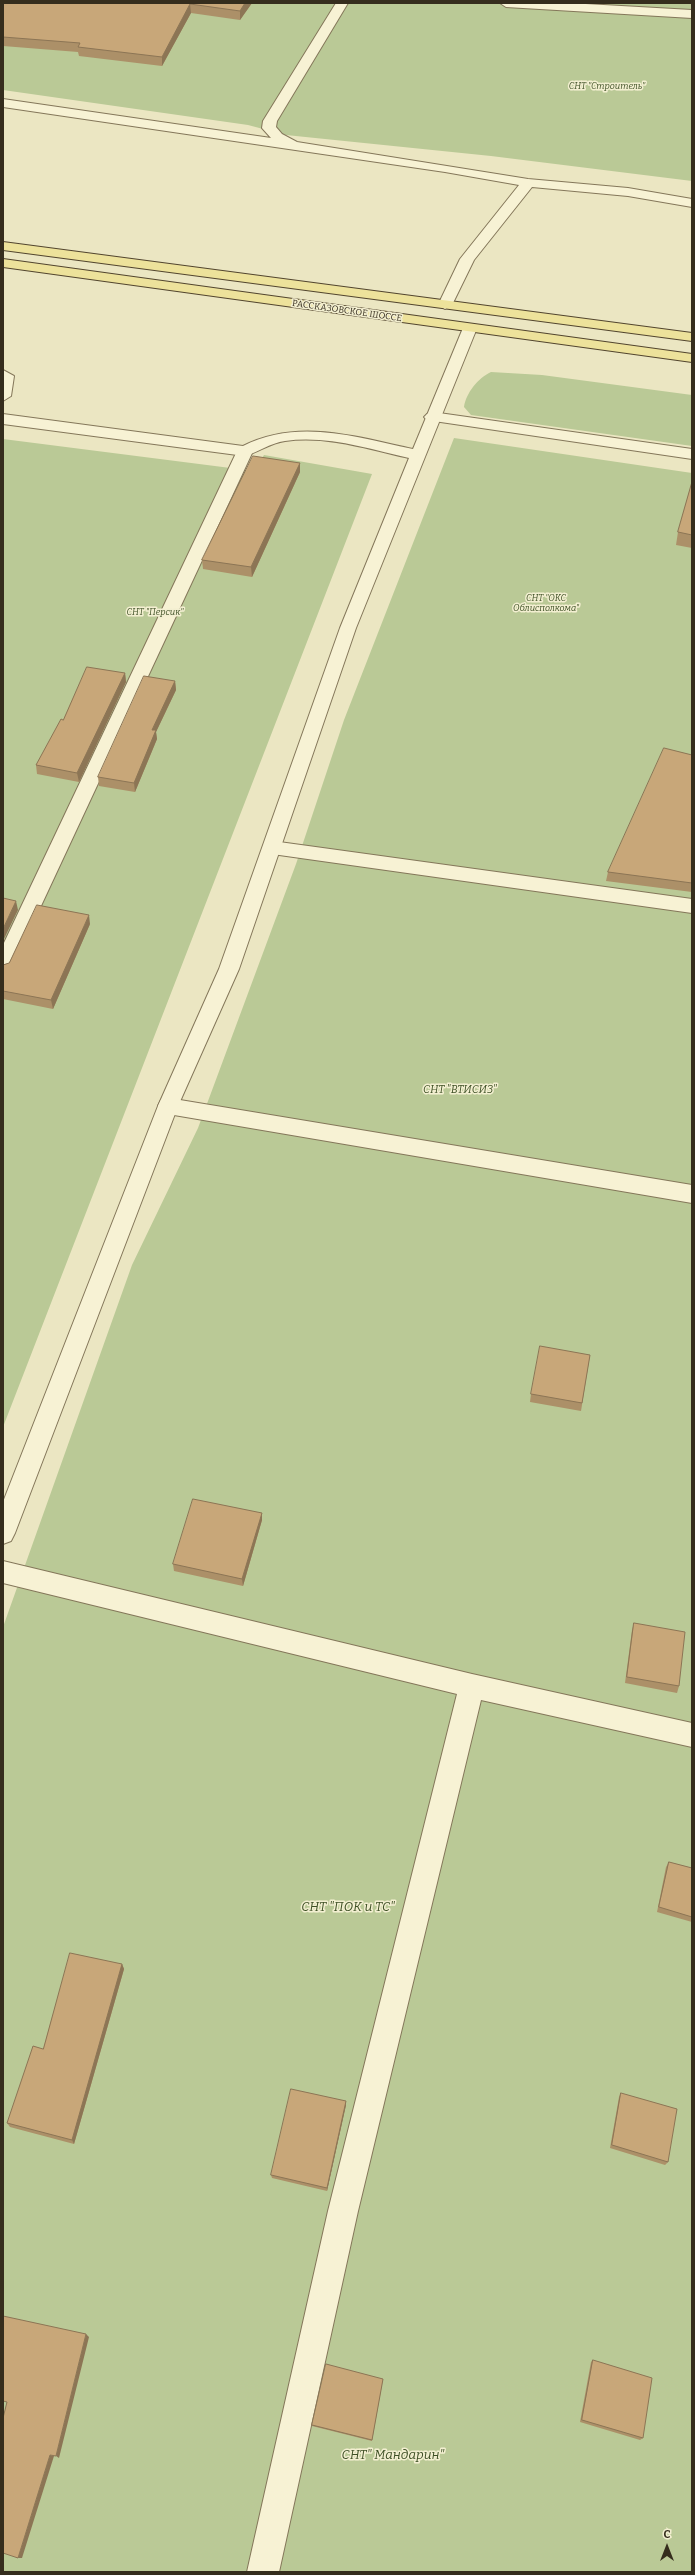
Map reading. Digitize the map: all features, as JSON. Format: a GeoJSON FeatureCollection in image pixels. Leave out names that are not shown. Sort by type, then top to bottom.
{"type":"FeatureCollection","features":[{"type":"Feature","properties":{"kind":"main road","name":"РАССКАЗОВСКОЕ ШОССЕ"},"geometry":{"type":"LineString","coordinates":[[3,246],[692,337]]}},
{"type":"Feature","properties":{"kind":"main road","name":"РАССКАЗОВСКОЕ ШОССЕ"},"geometry":{"type":"LineString","coordinates":[[3,263],[692,358]]}},
{"type":"Feature","properties":{"kind":"street"},"geometry":{"type":"LineString","coordinates":[[296,146],[277,137],[269,128],[270,121],[342,3]]}},
{"type":"Feature","properties":{"kind":"street"},"geometry":{"type":"LineString","coordinates":[[506,3],[692,14]]}},
{"type":"Feature","properties":{"kind":"street"},"geometry":{"type":"LineString","coordinates":[[3,103],[296,146],[528,183],[628,192],[692,203]]}},
{"type":"Feature","properties":{"kind":"street"},"geometry":{"type":"LineString","coordinates":[[445,305],[467,259],[528,183]]}},
{"type":"Feature","properties":{"kind":"street"},"geometry":{"type":"LineString","coordinates":[[3,1533],[168,1106],[230,969],[348,628],[432,417],[470,328]]}},
{"type":"Feature","properties":{"kind":"street"},"geometry":{"type":"LineString","coordinates":[[3,374],[7,376],[3,396]]}},
{"type":"Feature","properties":{"kind":"street"},"geometry":{"type":"LineString","coordinates":[[432,417],[692,454]]}},
{"type":"Feature","properties":{"kind":"street"},"geometry":{"type":"LineString","coordinates":[[3,419],[245,451],[270,438],[289,435],[317,435],[417,454]]}},
{"type":"Feature","properties":{"kind":"street"},"geometry":{"type":"LineString","coordinates":[[3,966],[245,451]]}},
{"type":"Feature","properties":{"kind":"street"},"geometry":{"type":"LineString","coordinates":[[272,848],[692,906]]}},
{"type":"Feature","properties":{"kind":"street"},"geometry":{"type":"LineString","coordinates":[[168,1106],[692,1194]]}},
{"type":"Feature","properties":{"kind":"street"},"geometry":{"type":"LineString","coordinates":[[3,1572],[472,1686],[692,1735]]}},
{"type":"Feature","properties":{"kind":"street"},"geometry":{"type":"LineString","coordinates":[[263,2572],[344,2212],[472,1686]]}},
{"type":"Feature","properties":{"kind":"green space","name":"СНТ \"Строитель\""},"geometry":{"type":"Polygon","coordinates":[[[3,3],[692,3],[692,181],[491,156],[286,135],[248,125],[3,90],[3,3]]]}},
{"type":"Feature","properties":{"kind":"green space"},"geometry":{"type":"Polygon","coordinates":[[[491,372],[542,375],[692,395],[692,446],[471,415],[464,407],[467,396],[477,382],[491,372]]]}},
{"type":"Feature","properties":{"kind":"green space","name":"СНТ \"ПОК и ТС\""},"geometry":{"type":"Polygon","coordinates":[[[454,438],[692,473],[692,2572],[3,2572],[3,1627],[132,1265],[198,1128],[296,864],[344,720],[454,438]]]}},
{"type":"Feature","properties":{"kind":"green space","name":"СНТ \"Персик\""},"geometry":{"type":"Polygon","coordinates":[[[3,439],[254,471],[264,455],[372,474],[3,1427],[3,439]]]}},
{"type":"Feature","properties":{"kind":"building"},"geometry":{"type":"Polygon","coordinates":[[[3,3],[245,3],[240,11],[190,4],[162,57],[78,47],[80,43],[3,37],[3,3]]]}},
{"type":"Feature","properties":{"kind":"building"},"geometry":{"type":"Polygon","coordinates":[[[253,456],[300,463],[251,567],[202,560],[253,456]]]}},
{"type":"Feature","properties":{"kind":"building"},"geometry":{"type":"Polygon","coordinates":[[[692,482],[692,535],[678,532],[692,482]]]}},
{"type":"Feature","properties":{"kind":"building"},"geometry":{"type":"Polygon","coordinates":[[[87,667],[125,673],[77,773],[36,765],[61,719],[63,720],[87,667]]]}},
{"type":"Feature","properties":{"kind":"building"},"geometry":{"type":"Polygon","coordinates":[[[144,676],[175,681],[152,730],[156,730],[134,783],[98,777],[144,676]]]}},
{"type":"Feature","properties":{"kind":"building"},"geometry":{"type":"Polygon","coordinates":[[[664,748],[692,755],[692,883],[608,872],[664,748]]]}},
{"type":"Feature","properties":{"kind":"building"},"geometry":{"type":"Polygon","coordinates":[[[3,898],[16,901],[3,929],[3,898]]]}},
{"type":"Feature","properties":{"kind":"building"},"geometry":{"type":"Polygon","coordinates":[[[37,905],[89,915],[51,1000],[3,991],[3,965],[9,963],[37,905]]]}},
{"type":"Feature","properties":{"kind":"building"},"geometry":{"type":"Polygon","coordinates":[[[540,1346],[590,1355],[582,1403],[531,1394],[540,1346]]]}},
{"type":"Feature","properties":{"kind":"building"},"geometry":{"type":"Polygon","coordinates":[[[193,1499],[262,1513],[242,1579],[173,1564],[193,1499]]]}},
{"type":"Feature","properties":{"kind":"building"},"geometry":{"type":"Polygon","coordinates":[[[634,1623],[685,1632],[679,1686],[627,1677],[634,1623]]]}},
{"type":"Feature","properties":{"kind":"building"},"geometry":{"type":"Polygon","coordinates":[[[669,1862],[692,1868],[692,1917],[659,1907],[669,1862]]]}},
{"type":"Feature","properties":{"kind":"building"},"geometry":{"type":"Polygon","coordinates":[[[70,1953],[122,1964],[72,2140],[7,2123],[33,2046],[43,2049],[70,1953]]]}},
{"type":"Feature","properties":{"kind":"building"},"geometry":{"type":"Polygon","coordinates":[[[291,2089],[346,2101],[327,2188],[271,2175],[291,2089]]]}},
{"type":"Feature","properties":{"kind":"building"},"geometry":{"type":"Polygon","coordinates":[[[621,2093],[677,2109],[668,2162],[612,2145],[621,2093]]]}},
{"type":"Feature","properties":{"kind":"building"},"geometry":{"type":"Polygon","coordinates":[[[3,2316],[86,2334],[56,2456],[50,2455],[18,2558],[3,2553],[3,2418],[7,2402],[3,2401],[3,2316]]]}},
{"type":"Feature","properties":{"kind":"building"},"geometry":{"type":"Polygon","coordinates":[[[593,2360],[652,2378],[643,2438],[582,2420],[593,2360]]]}},
{"type":"Feature","properties":{"kind":"building"},"geometry":{"type":"Polygon","coordinates":[[[326,2364],[383,2379],[372,2440],[312,2425],[326,2364]]]}},
{"type":"Feature","properties":{"kind":"park label","name":"СНТ \"ОКС Облисполкома\""},"geometry":{"type":"Point","coordinates":[546,604]}},
{"type":"Feature","properties":{"kind":"park label","name":"СНТ \"ВТИСИЗ\""},"geometry":{"type":"Point","coordinates":[460,1090]}},
{"type":"Feature","properties":{"kind":"park label","name":"СНТ\" Мандарин\""},"geometry":{"type":"Point","coordinates":[393,2455]}}]}
